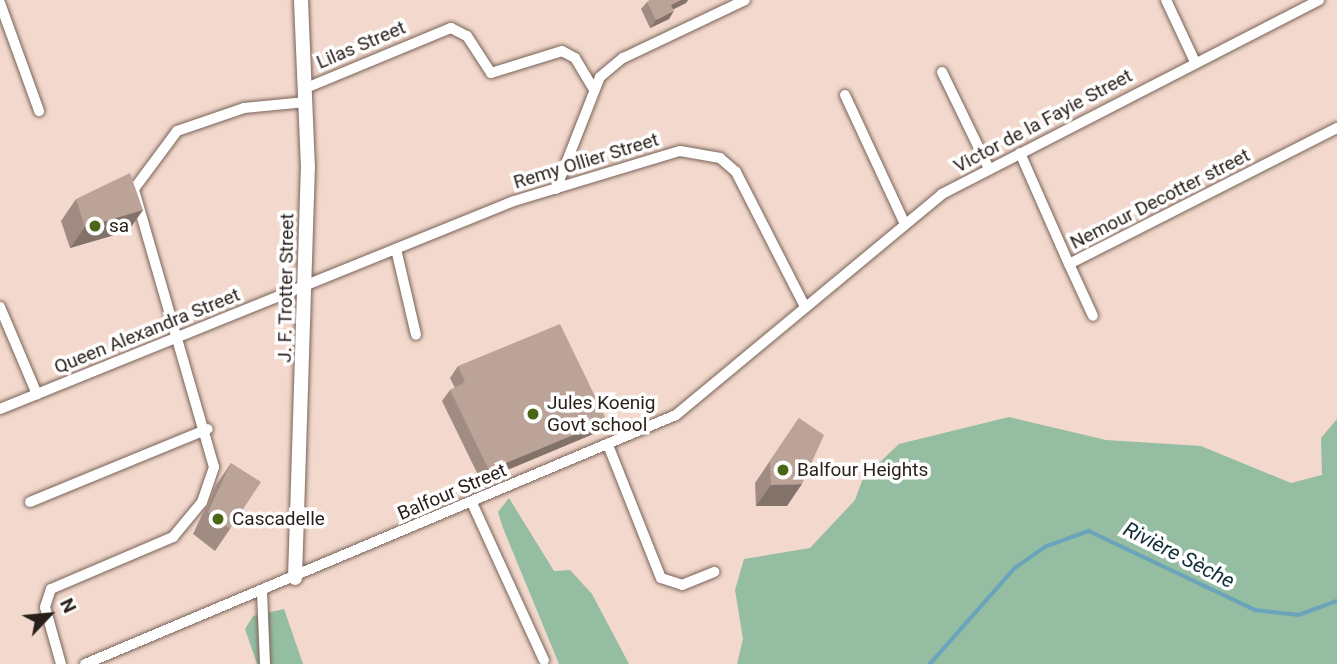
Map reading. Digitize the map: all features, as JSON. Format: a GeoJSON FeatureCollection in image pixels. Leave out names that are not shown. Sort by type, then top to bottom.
{"type":"FeatureCollection","features":[{"type":"Feature","properties":{"kind":"street","name":"J. F. Trotter Street"},"geometry":{"type":"LineString","coordinates":[[295,578],[307,285],[306,95],[300,0]]}},
{"type":"Feature","properties":{"kind":"street"},"geometry":{"type":"LineString","coordinates":[[556,189],[593,88],[623,58],[745,0]]}},
{"type":"Feature","properties":{"kind":"street"},"geometry":{"type":"LineString","coordinates":[[1166,0],[1195,62]]}},
{"type":"Feature","properties":{"kind":"street","name":"Victor de la Fayie Street"},"geometry":{"type":"LineString","coordinates":[[804,305],[904,222],[989,169],[1320,0]]}},
{"type":"Feature","properties":{"kind":"street"},"geometry":{"type":"LineString","coordinates":[[0,3],[39,111]]}},
{"type":"Feature","properties":{"kind":"street","name":"Lilas Street"},"geometry":{"type":"LineString","coordinates":[[306,95],[452,28],[467,36],[491,73],[562,51],[575,58],[593,88]]}},
{"type":"Feature","properties":{"kind":"street"},"geometry":{"type":"LineString","coordinates":[[942,72],[989,169]]}},
{"type":"Feature","properties":{"kind":"street"},"geometry":{"type":"LineString","coordinates":[[845,94],[904,222]]}},
{"type":"Feature","properties":{"kind":"street"},"geometry":{"type":"LineString","coordinates":[[61,664],[45,607],[51,589],[173,537],[202,502],[214,467],[208,429],[136,209],[140,175],[177,131],[204,118],[306,95]]}},
{"type":"Feature","properties":{"kind":"street","name":"Nemour Decotter street"},"geometry":{"type":"LineString","coordinates":[[1020,153],[1069,264],[1337,128]]}},
{"type":"Feature","properties":{"kind":"street","name":"Remy Ollier Street"},"geometry":{"type":"LineString","coordinates":[[307,285],[556,189],[680,151],[720,158],[736,172],[804,305]]}},
{"type":"Feature","properties":{"kind":"street"},"geometry":{"type":"LineString","coordinates":[[396,249],[416,335]]}},
{"type":"Feature","properties":{"kind":"street"},"geometry":{"type":"LineString","coordinates":[[1069,264],[1093,316]]}},
{"type":"Feature","properties":{"kind":"street","name":"Queen Alexandra Street"},"geometry":{"type":"LineString","coordinates":[[0,409],[307,285]]}},
{"type":"Feature","properties":{"kind":"street","name":"Balfour Street"},"geometry":{"type":"LineString","coordinates":[[85,664],[608,445],[698,401],[804,305]]}},
{"type":"Feature","properties":{"kind":"street"},"geometry":{"type":"LineString","coordinates":[[0,307],[37,394]]}},
{"type":"Feature","properties":{"kind":"street"},"geometry":{"type":"LineString","coordinates":[[30,502],[208,429]]}},
{"type":"Feature","properties":{"kind":"street"},"geometry":{"type":"LineString","coordinates":[[608,445],[661,578],[682,585],[714,572]]}},
{"type":"Feature","properties":{"kind":"street"},"geometry":{"type":"LineString","coordinates":[[472,503],[544,660]]}},
{"type":"Feature","properties":{"kind":"street"},"geometry":{"type":"LineString","coordinates":[[262,592],[265,664]]}},
{"type":"Feature","properties":{"kind":"green space"},"geometry":{"type":"Polygon","coordinates":[[[1009,417],[1106,440],[1201,446],[1291,483],[1322,475],[1321,438],[1337,419],[1337,664],[737,664],[743,639],[735,590],[744,559],[810,548],[855,500],[863,478],[899,444],[1009,417]]]}},
{"type":"Feature","properties":{"kind":"green space"},"geometry":{"type":"Polygon","coordinates":[[[509,498],[554,571],[570,570],[592,594],[629,664],[559,664],[498,512],[509,498]]]}},
{"type":"Feature","properties":{"kind":"green space"},"geometry":{"type":"Polygon","coordinates":[[[284,609],[303,664],[257,664],[245,629],[253,616],[284,609]]]}},
{"type":"Feature","properties":{"kind":"building"},"geometry":{"type":"Polygon","coordinates":[[[681,0],[671,5],[674,11],[656,20],[647,2],[681,0]]]}},
{"type":"Feature","properties":{"kind":"building"},"geometry":{"type":"Polygon","coordinates":[[[130,173],[143,210],[85,227],[76,199],[130,173]]]}},
{"type":"Feature","properties":{"kind":"building"},"geometry":{"type":"Polygon","coordinates":[[[560,324],[607,421],[489,470],[450,390],[465,382],[458,366],[560,324]]]}},
{"type":"Feature","properties":{"kind":"building"},"geometry":{"type":"Polygon","coordinates":[[[799,418],[824,435],[802,484],[771,485],[770,461],[799,418]]]}},
{"type":"Feature","properties":{"kind":"building"},"geometry":{"type":"Polygon","coordinates":[[[231,463],[261,482],[230,529],[208,512],[231,463]]]}},
{"type":"Feature","properties":{"kind":"waterway","name":"Rivière Sèche"},"geometry":{"type":"LineString","coordinates":[[930,664],[1015,568],[1045,547],[1089,531],[1255,610],[1299,615],[1337,601]]}},
{"type":"Feature","properties":{"kind":"place","name":"sa"},"geometry":{"type":"Point","coordinates":[95,226]}},
{"type":"Feature","properties":{"kind":"place","name":"Jules Koenig Govt school"},"geometry":{"type":"Point","coordinates":[533,414]}},
{"type":"Feature","properties":{"kind":"place","name":"Balfour Heights"},"geometry":{"type":"Point","coordinates":[783,470]}},
{"type":"Feature","properties":{"kind":"place","name":"Cascadelle"},"geometry":{"type":"Point","coordinates":[218,519]}}]}
